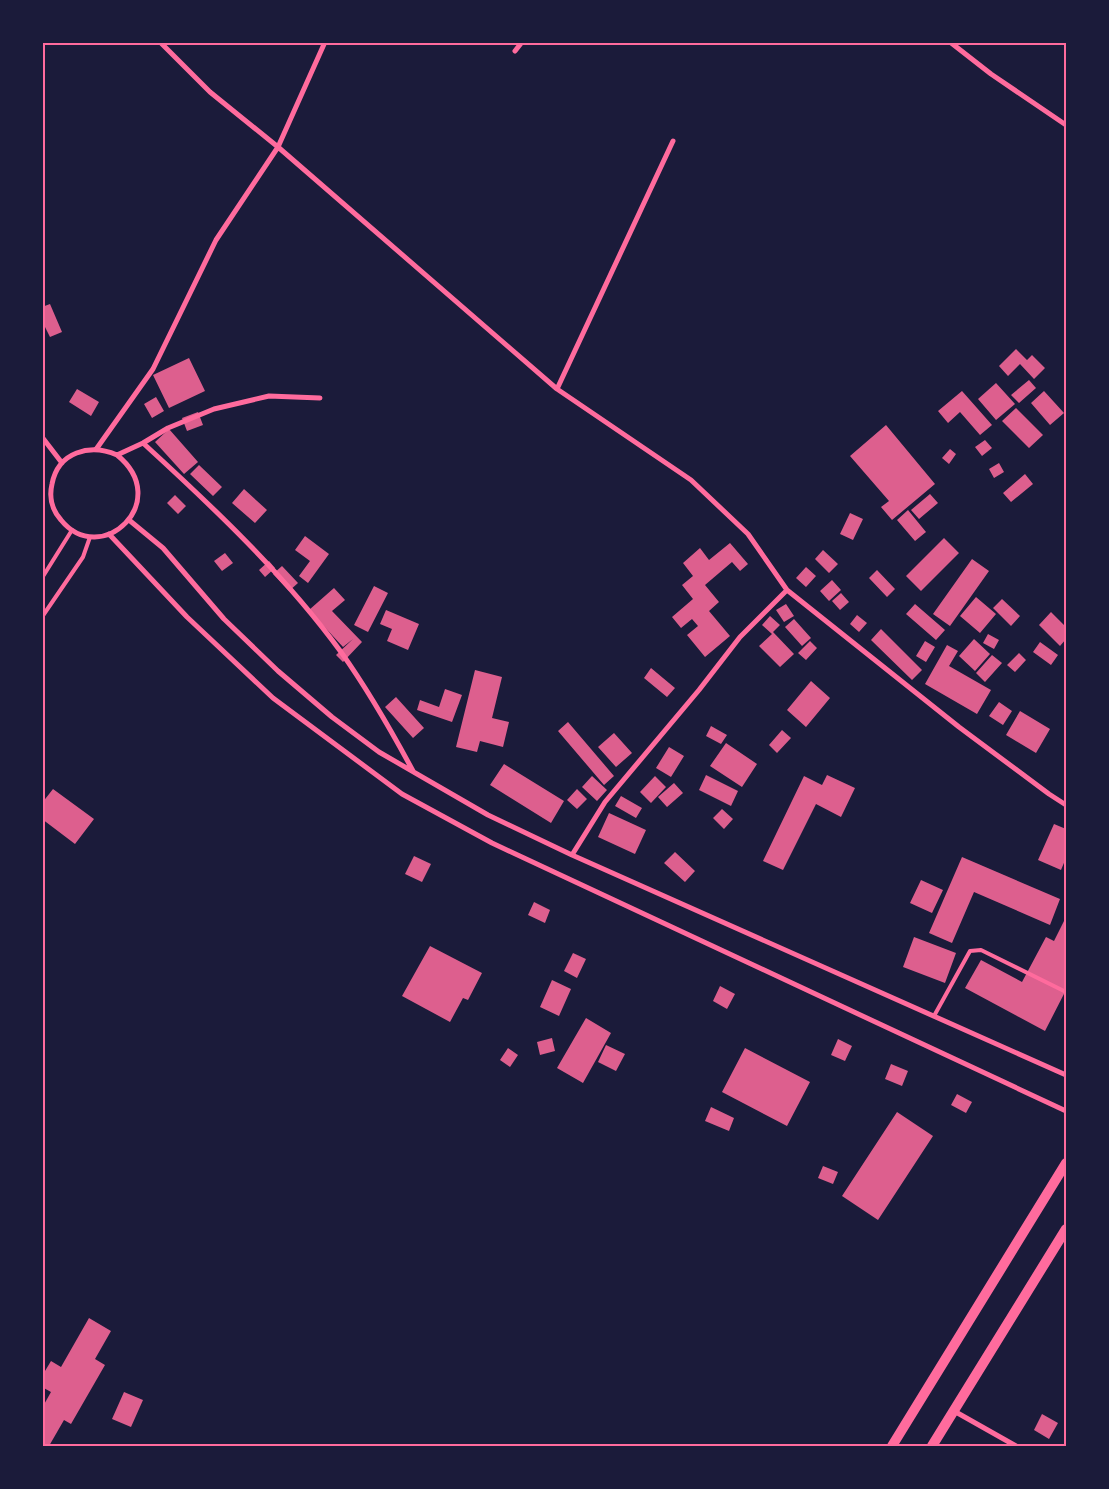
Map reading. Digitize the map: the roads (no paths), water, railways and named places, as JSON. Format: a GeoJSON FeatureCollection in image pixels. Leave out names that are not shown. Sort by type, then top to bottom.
{"type":"FeatureCollection","features":[{"type":"Feature","properties":{"kind":"main road"},"geometry":{"type":"LineString","coordinates":[[892,1446],[1066,1163]]}},
{"type":"Feature","properties":{"kind":"main road"},"geometry":{"type":"LineString","coordinates":[[932,1446],[1066,1229]]}},
{"type":"Feature","properties":{"kind":"street"},"geometry":{"type":"LineString","coordinates":[[160,42],[210,92],[278,147],[557,388],[691,480],[748,534],[787,590],[959,727],[1066,805]]}},
{"type":"Feature","properties":{"kind":"street"},"geometry":{"type":"LineString","coordinates":[[97,448],[153,369],[216,240],[278,147],[326,42]]}},
{"type":"Feature","properties":{"kind":"street"},"geometry":{"type":"LineString","coordinates":[[515,51],[522,42]]}},
{"type":"Feature","properties":{"kind":"street"},"geometry":{"type":"LineString","coordinates":[[950,42],[1066,125]]}},
{"type":"Feature","properties":{"kind":"street"},"geometry":{"type":"LineString","coordinates":[[557,388],[673,140]]}},
{"type":"Feature","properties":{"kind":"street"},"geometry":{"type":"LineString","coordinates":[[117,455],[143,443],[168,428],[214,408],[269,396],[320,398]]}},
{"type":"Feature","properties":{"kind":"street"},"geometry":{"type":"LineString","coordinates":[[42,437],[62,463]]}},
{"type":"Feature","properties":{"kind":"street"},"geometry":{"type":"LineString","coordinates":[[143,443],[208,503],[272,570],[340,651],[383,715],[414,772]]}},
{"type":"Feature","properties":{"kind":"street"},"geometry":{"type":"LineString","coordinates":[[97,448],[117,455],[132,470],[137,480],[138,501],[129,520],[109,534],[90,536],[72,530],[58,517],[51,499],[52,479],[62,463],[78,452],[97,448]]}},
{"type":"Feature","properties":{"kind":"street"},"geometry":{"type":"LineString","coordinates":[[129,520],[163,548],[224,619],[278,671],[332,717],[380,752],[488,815],[572,855],[1066,1075]]}},
{"type":"Feature","properties":{"kind":"street"},"geometry":{"type":"LineString","coordinates":[[109,534],[187,617],[273,698],[402,794],[492,843],[1066,1111]]}},
{"type":"Feature","properties":{"kind":"street"},"geometry":{"type":"LineString","coordinates":[[572,855],[605,802],[699,690],[740,637],[787,590]]}},
{"type":"Feature","properties":{"kind":"street"},"geometry":{"type":"LineString","coordinates":[[954,1411],[1016,1446]]}},
{"type":"Feature","properties":{"kind":"lane"},"geometry":{"type":"LineString","coordinates":[[42,578],[72,530]]}},
{"type":"Feature","properties":{"kind":"lane"},"geometry":{"type":"LineString","coordinates":[[42,617],[83,557],[90,536]]}},
{"type":"Feature","properties":{"kind":"lane"},"geometry":{"type":"LineString","coordinates":[[934,1016],[970,951],[981,950],[1066,992]]}}]}
